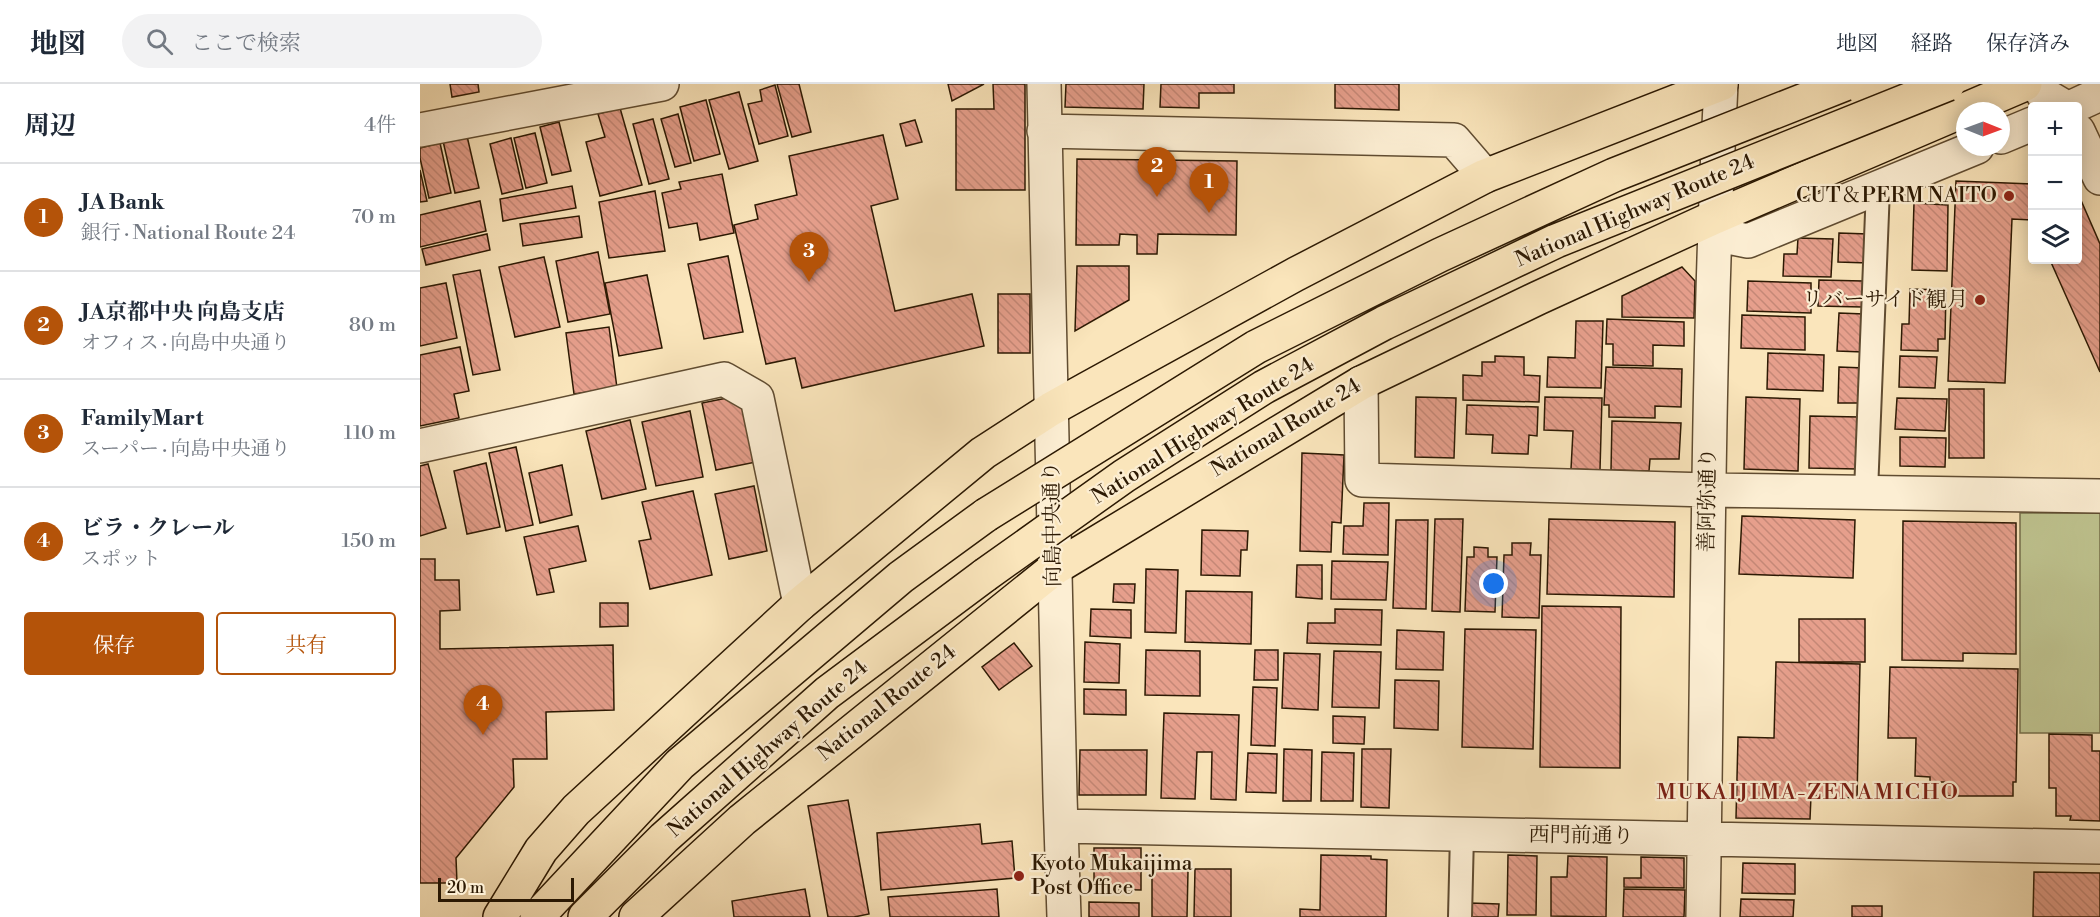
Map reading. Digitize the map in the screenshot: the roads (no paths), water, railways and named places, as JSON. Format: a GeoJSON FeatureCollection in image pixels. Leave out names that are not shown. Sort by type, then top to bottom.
{"type":"FeatureCollection","features":[{"type":"Feature","properties":{"kind":"highway"},"geometry":{"type":"LineString","coordinates":[[500,917],[542,850],[576,810],[800,604],[983,453],[1051,410],[1296,274],[1485,176],[1721,84]]}},
{"type":"Feature","properties":{"kind":"highway","name":"National Highway Route 24"},"geometry":{"type":"LineString","coordinates":[[537,917],[680,764],[901,577],[987,515],[1256,347],[1440,255],[1614,175],[1845,84]]}},
{"type":"Feature","properties":{"kind":"highway","name":"National Highway Route 24"},"geometry":{"type":"LineString","coordinates":[[585,917],[664,838],[827,693],[986,574],[1124,476],[1264,387],[1384,323],[1556,241],[1948,84]]}},
{"type":"Feature","properties":{"kind":"highway","name":"National Route 24"},"geometry":{"type":"LineString","coordinates":[[636,917],[742,820],[1055,568],[1361,383],[1538,298],[1715,217],[2043,95]]}},
{"type":"Feature","properties":{"kind":"street"},"geometry":{"type":"LineString","coordinates":[[420,129],[662,84]]}},
{"type":"Feature","properties":{"kind":"street","name":"向島中央通り"},"geometry":{"type":"LineString","coordinates":[[1044,84],[1064,917]]}},
{"type":"Feature","properties":{"kind":"street","name":"善阿弥通り"},"geometry":{"type":"LineString","coordinates":[[1703,917],[1708,490],[1721,84]]}},
{"type":"Feature","properties":{"kind":"street"},"geometry":{"type":"LineString","coordinates":[[2082,102],[2100,94]]}},
{"type":"Feature","properties":{"kind":"street"},"geometry":{"type":"LineString","coordinates":[[2010,133],[2028,126]]}},
{"type":"Feature","properties":{"kind":"street"},"geometry":{"type":"LineString","coordinates":[[1044,131],[1454,140],[1485,176]]}},
{"type":"Feature","properties":{"kind":"street"},"geometry":{"type":"LineString","coordinates":[[2082,140],[2100,178]]}},
{"type":"Feature","properties":{"kind":"street"},"geometry":{"type":"LineString","coordinates":[[1715,217],[1733,238],[1748,241],[1956,156]]}},
{"type":"Feature","properties":{"kind":"street"},"geometry":{"type":"LineString","coordinates":[[420,446],[724,379],[757,398],[800,604]]}},
{"type":"Feature","properties":{"kind":"street"},"geometry":{"type":"LineString","coordinates":[[1361,383],[1362,480],[1708,490],[2100,496]]}},
{"type":"Feature","properties":{"kind":"street","name":"西門前通り"},"geometry":{"type":"LineString","coordinates":[[1062,826],[2100,848]]}},
{"type":"Feature","properties":{"kind":"lane"},"geometry":{"type":"LineString","coordinates":[[1866,492],[1878,188]]}},
{"type":"Feature","properties":{"kind":"lane"},"geometry":{"type":"LineString","coordinates":[[1460,917],[1462,834]]}},
{"type":"Feature","properties":{"kind":"place","name":"CUT＆PERM NAITO"},"geometry":{"type":"Point","coordinates":[2009,196]}},
{"type":"Feature","properties":{"kind":"place","name":"JA京都中央 向島支店"},"geometry":{"type":"Point","coordinates":[1157,197]}},
{"type":"Feature","properties":{"kind":"place","name":"JA Bank"},"geometry":{"type":"Point","coordinates":[1209,213]}},
{"type":"Feature","properties":{"kind":"place","name":"FamilyMart"},"geometry":{"type":"Point","coordinates":[809,282]}},
{"type":"Feature","properties":{"kind":"place","name":"リバーサイド観月"},"geometry":{"type":"Point","coordinates":[1980,300]}},
{"type":"Feature","properties":{"kind":"place","name":"ビラ・クレール"},"geometry":{"type":"Point","coordinates":[483,735]}},
{"type":"Feature","properties":{"kind":"place","name":"Kyoto Mukaijima Post Office"},"geometry":{"type":"Point","coordinates":[1019,876]}},
{"type":"Feature","properties":{"kind":"district","name":"MUKAIJIMA-ZENAMICHO"},"geometry":{"type":"Point","coordinates":[1808,792]}}]}
